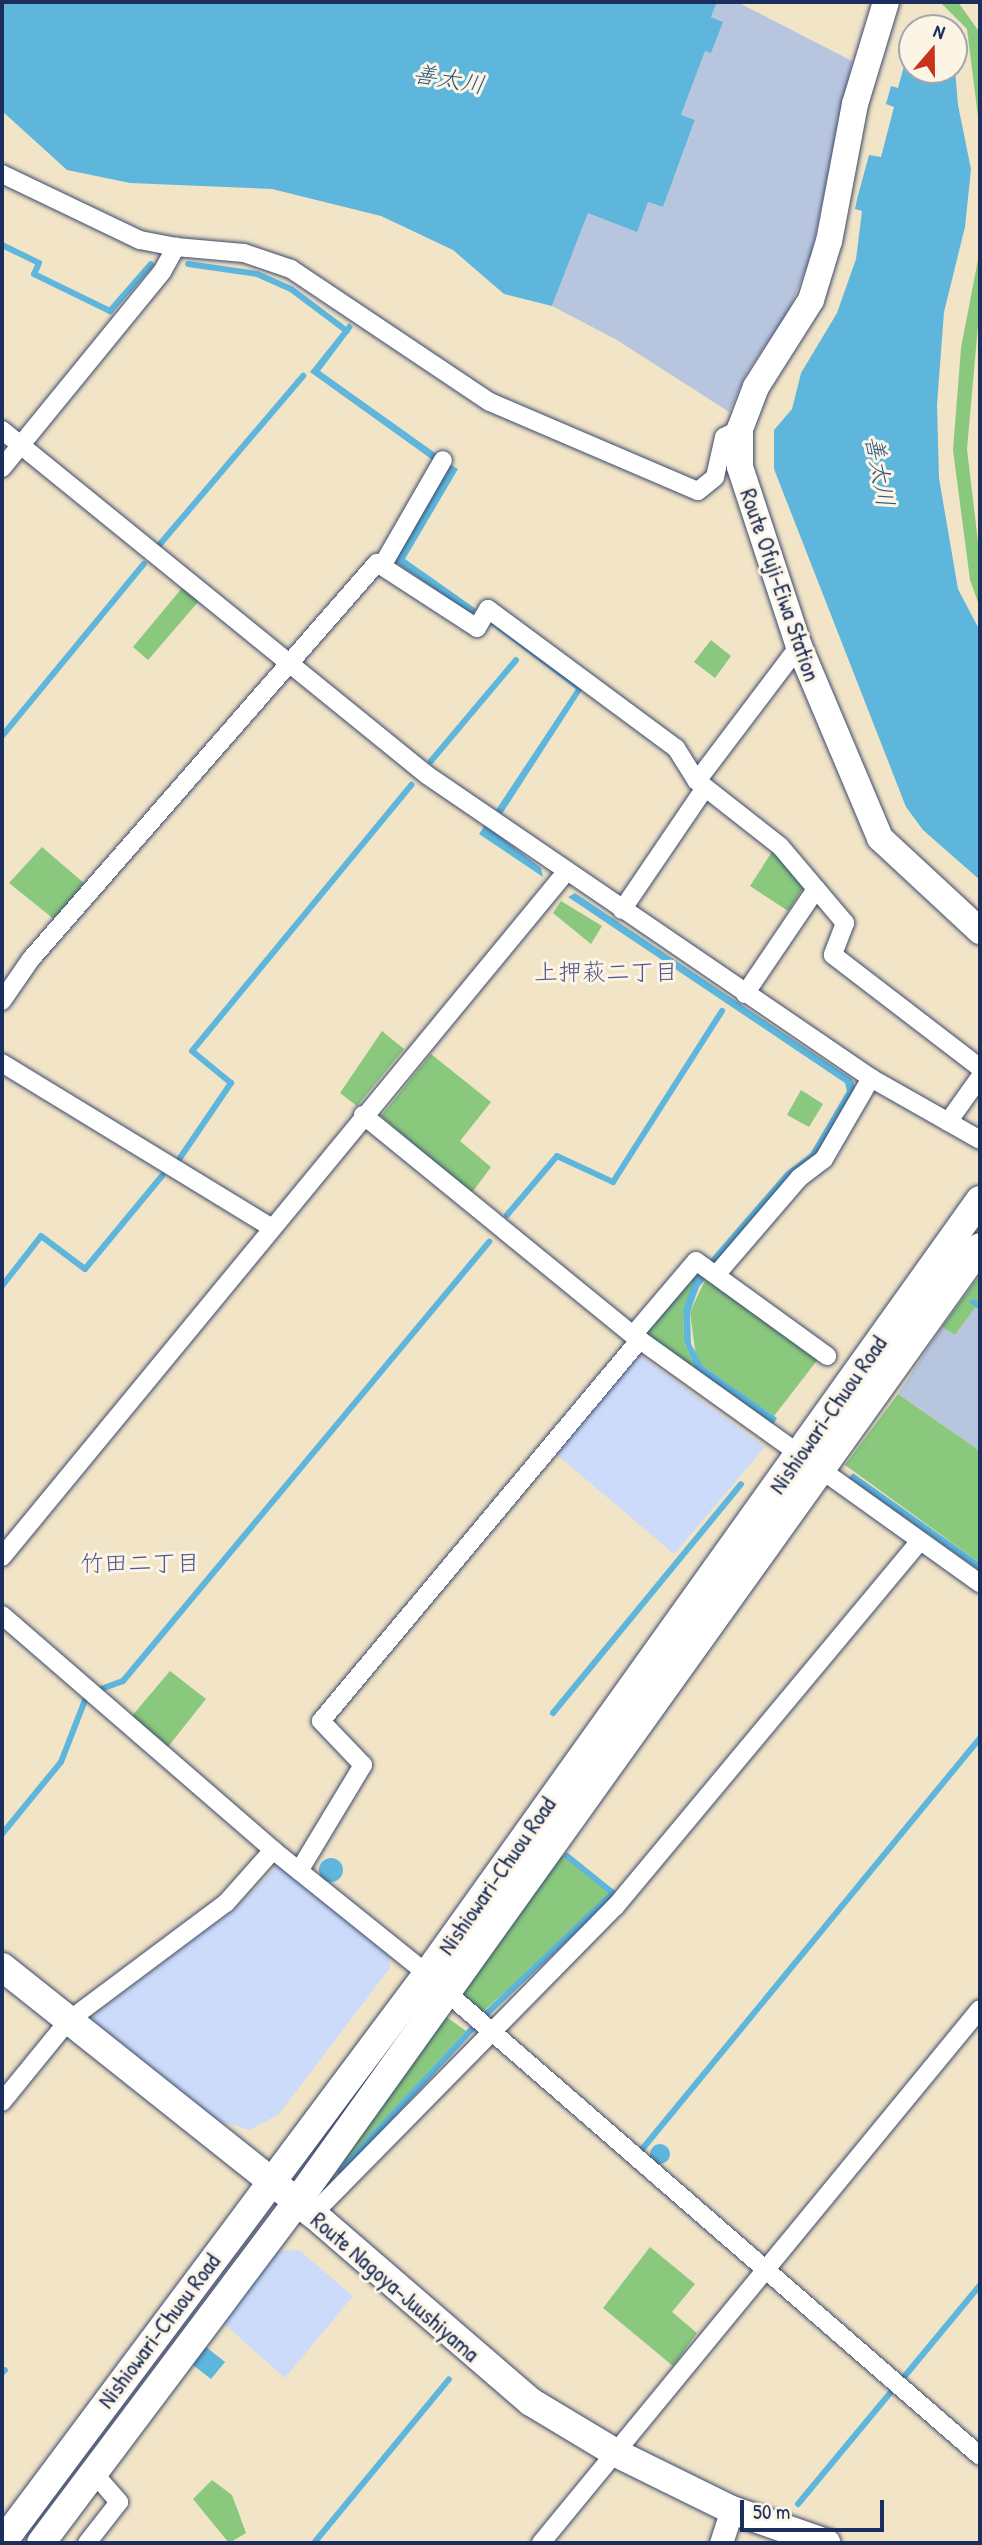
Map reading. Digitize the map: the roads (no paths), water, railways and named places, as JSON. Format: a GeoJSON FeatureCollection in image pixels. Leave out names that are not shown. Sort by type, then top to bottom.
{"type":"FeatureCollection","features":[{"type":"Feature","properties":{"kind":"main road","name":"Route Ofuji-Eiwa Station"},"geometry":{"type":"LineString","coordinates":[[886,2],[855,104],[828,241],[811,300],[756,387],[740,429],[746,491],[799,646],[880,838],[980,931]]}},
{"type":"Feature","properties":{"kind":"main road","name":"Nishiowari-Chuou Road"},"geometry":{"type":"LineString","coordinates":[[811,1462],[980,1200]]}},
{"type":"Feature","properties":{"kind":"main road","name":"Nishiowari-Chuou Road"},"geometry":{"type":"LineString","coordinates":[[2,2543],[273,2181],[435,1982],[811,1462],[980,1247]]}},
{"type":"Feature","properties":{"kind":"main road","name":"Route Nagoya-Juushiyama"},"geometry":{"type":"LineString","coordinates":[[2,1967],[273,2181],[531,2402],[616,2453],[733,2510],[826,2543]]}},
{"type":"Feature","properties":{"kind":"main road","name":"Nishiowari-Chuou Road"},"geometry":{"type":"LineString","coordinates":[[41,2543],[93,2472],[304,2208],[435,1982]]}},
{"type":"Feature","properties":{"kind":"street"},"geometry":{"type":"LineString","coordinates":[[2,174],[140,240],[176,247],[244,253],[291,269],[490,402],[698,491],[715,477],[724,438],[740,429]]}},
{"type":"Feature","properties":{"kind":"street"},"geometry":{"type":"LineString","coordinates":[[2,468],[162,272],[176,247]]}},
{"type":"Feature","properties":{"kind":"street"},"geometry":{"type":"LineString","coordinates":[[2,430],[427,775],[871,1078],[980,1140]]}},
{"type":"Feature","properties":{"kind":"street"},"geometry":{"type":"LineString","coordinates":[[382,566],[443,460]]}},
{"type":"Feature","properties":{"kind":"street"},"geometry":{"type":"LineString","coordinates":[[2,1001],[31,960],[289,664],[368,568],[377,563],[477,628],[488,609],[676,748],[701,785],[780,846],[845,923],[833,955],[980,1069]]}},
{"type":"Feature","properties":{"kind":"street"},"geometry":{"type":"LineString","coordinates":[[622,910],[701,785],[799,646]]}},
{"type":"Feature","properties":{"kind":"street"},"geometry":{"type":"LineString","coordinates":[[2,1557],[363,1115],[566,872]]}},
{"type":"Feature","properties":{"kind":"street"},"geometry":{"type":"LineString","coordinates":[[745,994],[816,889]]}},
{"type":"Feature","properties":{"kind":"street"},"geometry":{"type":"LineString","coordinates":[[2,1063],[272,1228]]}},
{"type":"Feature","properties":{"kind":"street"},"geometry":{"type":"LineString","coordinates":[[948,1122],[980,1077]]}},
{"type":"Feature","properties":{"kind":"street"},"geometry":{"type":"LineString","coordinates":[[710,1271],[800,1178],[824,1159],[871,1078]]}},
{"type":"Feature","properties":{"kind":"street"},"geometry":{"type":"LineString","coordinates":[[363,1115],[636,1337],[980,1583]]}},
{"type":"Feature","properties":{"kind":"street"},"geometry":{"type":"LineString","coordinates":[[299,1871],[363,1765],[321,1721],[696,1261],[827,1356]]}},
{"type":"Feature","properties":{"kind":"street"},"geometry":{"type":"LineString","coordinates":[[304,2208],[489,2032],[615,1907],[920,1541]]}},
{"type":"Feature","properties":{"kind":"street"},"geometry":{"type":"LineString","coordinates":[[2,1615],[273,1850],[435,1982],[489,2032],[980,2456]]}},
{"type":"Feature","properties":{"kind":"street"},"geometry":{"type":"LineString","coordinates":[[2,2102],[68,2021],[226,1903],[273,1850]]}},
{"type":"Feature","properties":{"kind":"street"},"geometry":{"type":"LineString","coordinates":[[541,2543],[980,2009]]}},
{"type":"Feature","properties":{"kind":"street"},"geometry":{"type":"LineString","coordinates":[[87,2543],[119,2502],[93,2472]]}},
{"type":"Feature","properties":{"kind":"street"},"geometry":{"type":"LineString","coordinates":[[721,2543],[733,2510]]}},
{"type":"Feature","properties":{"kind":"water","name":"善太川"},"geometry":{"type":"Polygon","coordinates":[[[2,2],[717,2],[711,17],[723,22],[711,53],[705,51],[681,115],[695,120],[663,207],[648,202],[637,232],[588,213],[552,306],[504,294],[453,250],[381,216],[272,189],[130,183],[67,170],[2,111],[2,2]]]}},
{"type":"Feature","properties":{"kind":"water","name":"善太川"},"geometry":{"type":"Polygon","coordinates":[[[899,84],[956,84],[971,169],[965,227],[944,312],[937,405],[939,478],[958,589],[980,631],[980,880],[923,830],[906,807],[774,469],[774,430],[792,409],[801,373],[837,313],[856,259],[862,211],[855,209],[857,199],[869,155],[881,157],[894,107],[886,104],[891,86],[898,88],[899,84]]]}},
{"type":"Feature","properties":{"kind":"water"},"geometry":{"type":"Polygon","coordinates":[[[349,323],[353,327],[320,371],[438,455],[434,461],[310,372],[349,323]]]}},
{"type":"Feature","properties":{"kind":"water"},"geometry":{"type":"Polygon","coordinates":[[[451,465],[458,469],[405,559],[476,609],[472,614],[392,560],[451,465]]]}},
{"type":"Feature","properties":{"kind":"water"},"geometry":{"type":"Polygon","coordinates":[[[493,620],[584,687],[502,814],[496,810],[576,689],[490,624],[493,620]]]}},
{"type":"Feature","properties":{"kind":"water"},"geometry":{"type":"Polygon","coordinates":[[[485,825],[541,868],[543,877],[479,834],[485,825]]]}},
{"type":"Feature","properties":{"kind":"water"},"geometry":{"type":"Polygon","coordinates":[[[575,893],[852,1079],[856,1088],[815,1158],[784,1184],[699,1287],[690,1312],[691,1344],[703,1366],[777,1418],[772,1426],[696,1370],[684,1341],[683,1310],[693,1281],[714,1255],[786,1172],[810,1154],[847,1091],[845,1083],[568,897],[575,893]]]}},
{"type":"Feature","properties":{"kind":"water"},"geometry":{"type":"Polygon","coordinates":[[[853,1473],[980,1563],[980,1571],[849,1478],[853,1473]]]}},
{"type":"Feature","properties":{"kind":"water"},"geometry":{"type":"Polygon","coordinates":[[[331,1858],[339,1862],[343,1870],[339,1878],[331,1882],[323,1878],[319,1870],[323,1862],[331,1858]]]}},
{"type":"Feature","properties":{"kind":"water"},"geometry":{"type":"Polygon","coordinates":[[[660,2144],[667,2147],[670,2154],[667,2161],[660,2164],[653,2161],[650,2154],[653,2147],[660,2144]]]}},
{"type":"Feature","properties":{"kind":"water"},"geometry":{"type":"Polygon","coordinates":[[[206,2347],[225,2362],[211,2379],[193,2365],[206,2347]]]}},
{"type":"Feature","properties":{"kind":"waterway"},"geometry":{"type":"LineString","coordinates":[[2,245],[39,263],[34,274],[110,311],[151,264]]}},
{"type":"Feature","properties":{"kind":"waterway"},"geometry":{"type":"LineString","coordinates":[[188,264],[257,274],[291,289],[347,331]]}},
{"type":"Feature","properties":{"kind":"waterway"},"geometry":{"type":"LineString","coordinates":[[160,544],[303,376]]}},
{"type":"Feature","properties":{"kind":"waterway"},"geometry":{"type":"LineString","coordinates":[[2,736],[144,564]]}},
{"type":"Feature","properties":{"kind":"waterway"},"geometry":{"type":"LineString","coordinates":[[431,761],[516,660]]}},
{"type":"Feature","properties":{"kind":"waterway"},"geometry":{"type":"LineString","coordinates":[[180,1158],[231,1083],[192,1051],[411,785]]}},
{"type":"Feature","properties":{"kind":"waterway"},"geometry":{"type":"LineString","coordinates":[[507,1215],[557,1156],[613,1182],[722,1011]]}},
{"type":"Feature","properties":{"kind":"waterway"},"geometry":{"type":"LineString","coordinates":[[2,1286],[41,1236],[85,1269],[162,1176]]}},
{"type":"Feature","properties":{"kind":"waterway"},"geometry":{"type":"LineString","coordinates":[[101,1689],[123,1681],[489,1242]]}},
{"type":"Feature","properties":{"kind":"waterway"},"geometry":{"type":"LineString","coordinates":[[973,1302],[980,1306]]}},
{"type":"Feature","properties":{"kind":"waterway"},"geometry":{"type":"LineString","coordinates":[[553,1713],[741,1484]]}},
{"type":"Feature","properties":{"kind":"waterway"},"geometry":{"type":"LineString","coordinates":[[2,1834],[61,1762],[87,1695]]}},
{"type":"Feature","properties":{"kind":"waterway"},"geometry":{"type":"LineString","coordinates":[[639,2153],[980,1738]]}},
{"type":"Feature","properties":{"kind":"waterway"},"geometry":{"type":"LineString","coordinates":[[484,2016],[613,1893],[567,1856]]}},
{"type":"Feature","properties":{"kind":"waterway"},"geometry":{"type":"LineString","coordinates":[[340,2171],[472,2029]]}},
{"type":"Feature","properties":{"kind":"waterway"},"geometry":{"type":"LineString","coordinates":[[904,2377],[980,2285]]}},
{"type":"Feature","properties":{"kind":"waterway"},"geometry":{"type":"LineString","coordinates":[[2,2373],[5,2370]]}},
{"type":"Feature","properties":{"kind":"waterway"},"geometry":{"type":"LineString","coordinates":[[314,2543],[449,2379]]}},
{"type":"Feature","properties":{"kind":"waterway"},"geometry":{"type":"LineString","coordinates":[[798,2504],[891,2392]]}},
{"type":"Feature","properties":{"kind":"district","name":"上押萩二丁目"},"geometry":{"type":"Point","coordinates":[606,972]}},
{"type":"Feature","properties":{"kind":"district","name":"竹田二丁目"},"geometry":{"type":"Point","coordinates":[140,1563]}}]}
